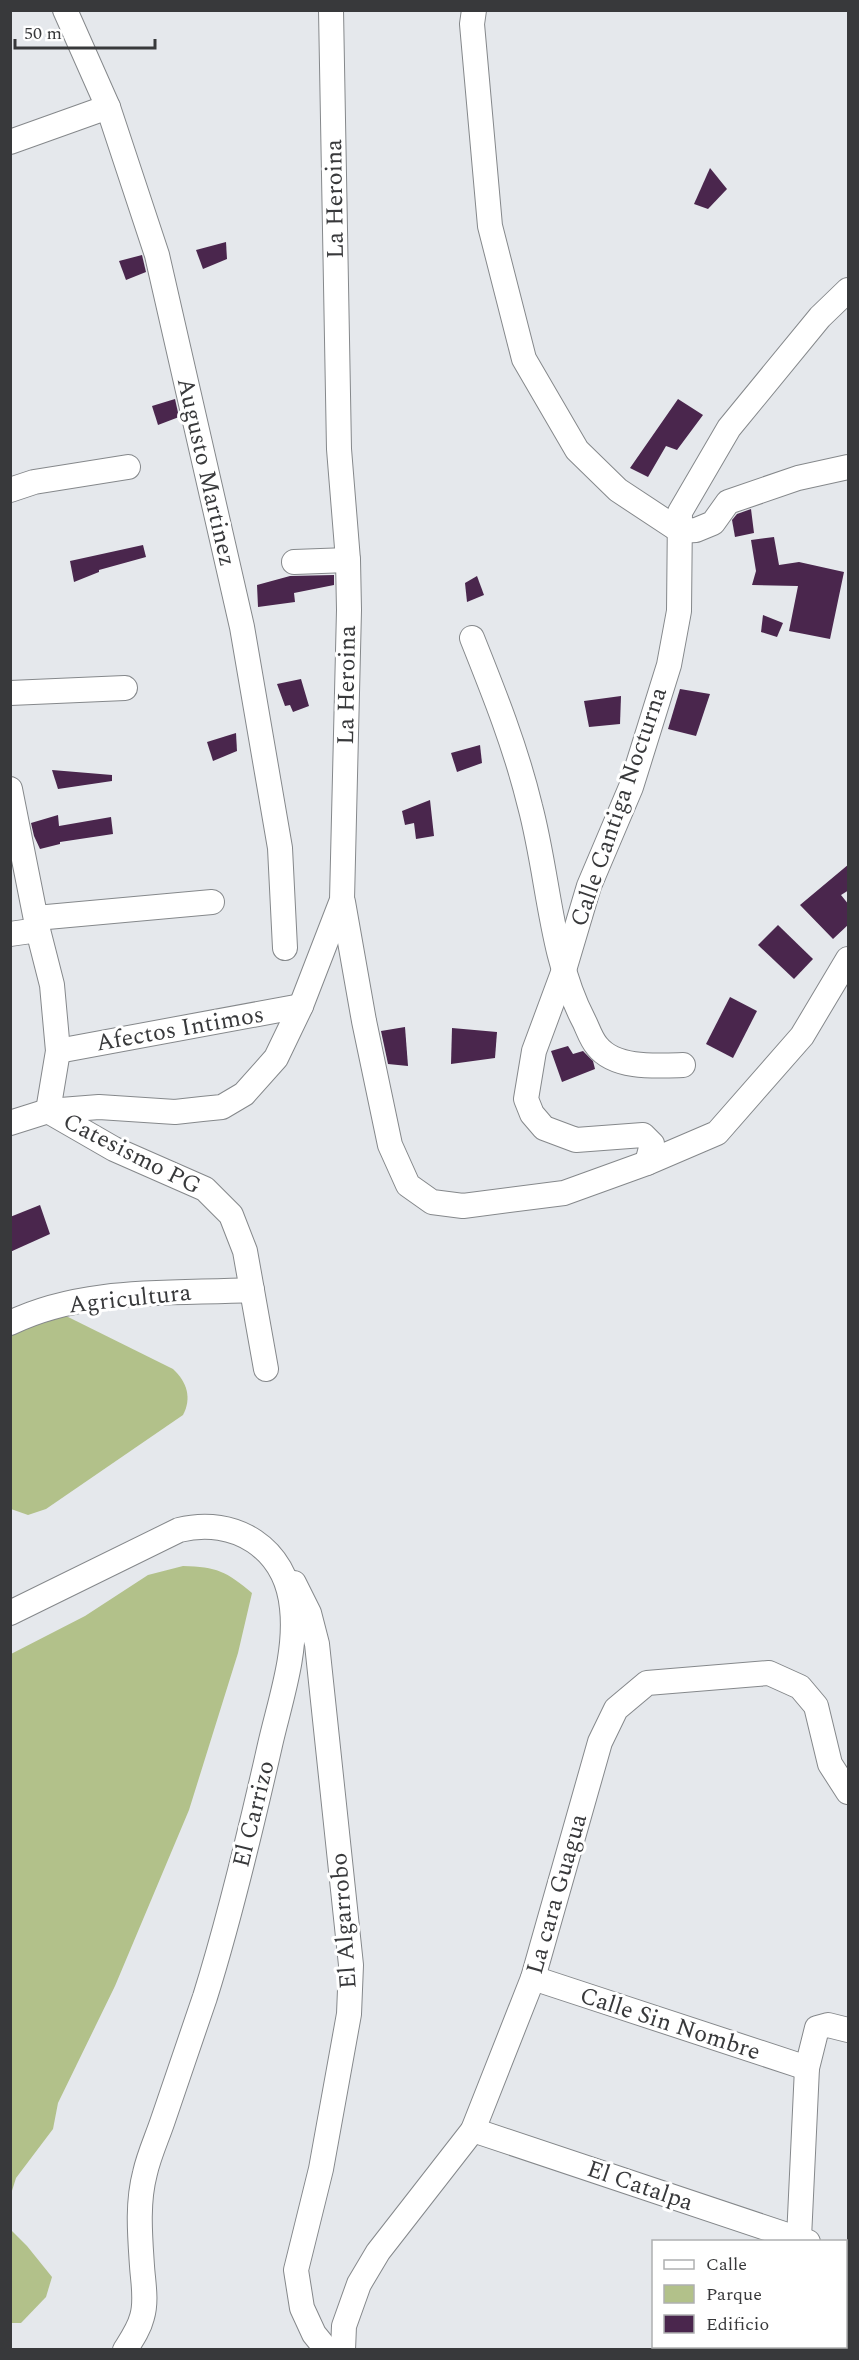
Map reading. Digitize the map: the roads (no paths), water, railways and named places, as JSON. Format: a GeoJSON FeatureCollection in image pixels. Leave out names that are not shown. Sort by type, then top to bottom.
{"type":"FeatureCollection","features":[{"type":"Feature","properties":{"kind":"street","name":"Augusto Martinez"},"geometry":{"type":"LineString","coordinates":[[65,10],[108,107],[157,255],[242,627],[280,848],[285,948]]}},
{"type":"Feature","properties":{"kind":"street","name":"La Heroina"},"geometry":{"type":"LineString","coordinates":[[10,1123],[48,1111],[99,1107],[176,1112],[222,1107],[244,1094],[276,1058],[301,1006],[342,900],[348,560],[339,449],[331,10]]}},
{"type":"Feature","properties":{"kind":"street"},"geometry":{"type":"LineString","coordinates":[[474,10],[472,24],[477,94],[490,225],[524,359],[577,450],[618,490],[680,531],[696,530],[713,523],[728,502],[798,478],[849,467]]}},
{"type":"Feature","properties":{"kind":"street"},"geometry":{"type":"LineString","coordinates":[[10,142],[108,107]]}},
{"type":"Feature","properties":{"kind":"street","name":"Calle Cantiga Nocturna"},"geometry":{"type":"LineString","coordinates":[[647,1163],[652,1144],[643,1135],[576,1140],[544,1128],[526,1099],[534,1051],[564,970],[589,886],[631,788],[669,665],[679,611],[680,512],[729,428],[820,317],[849,290]]}},
{"type":"Feature","properties":{"kind":"street"},"geometry":{"type":"LineString","coordinates":[[10,490],[34,482],[128,467]]}},
{"type":"Feature","properties":{"kind":"street"},"geometry":{"type":"LineString","coordinates":[[294,562],[348,560]]}},
{"type":"Feature","properties":{"kind":"street"},"geometry":{"type":"LineString","coordinates":[[471,638],[505,718],[531,807],[564,970],[572,998],[597,1046],[613,1058],[634,1064],[683,1065]]}},
{"type":"Feature","properties":{"kind":"street"},"geometry":{"type":"LineString","coordinates":[[10,693],[125,688]]}},
{"type":"Feature","properties":{"kind":"street"},"geometry":{"type":"LineString","coordinates":[[10,789],[52,986],[58,1051],[48,1111]]}},
{"type":"Feature","properties":{"kind":"street"},"geometry":{"type":"LineString","coordinates":[[342,900],[390,1145],[408,1185],[432,1202],[463,1206],[564,1193],[647,1163],[717,1133],[802,1036],[849,959]]}},
{"type":"Feature","properties":{"kind":"street"},"geometry":{"type":"LineString","coordinates":[[10,934],[37,924],[212,902]]}},
{"type":"Feature","properties":{"kind":"street","name":"Afectos Intimos"},"geometry":{"type":"LineString","coordinates":[[58,1051],[301,1006]]}},
{"type":"Feature","properties":{"kind":"street","name":"Catesismo PG"},"geometry":{"type":"LineString","coordinates":[[48,1111],[114,1149],[205,1189],[231,1215],[245,1251],[267,1369]]}},
{"type":"Feature","properties":{"kind":"street","name":"Agricultura"},"geometry":{"type":"LineString","coordinates":[[10,1323],[62,1305],[109,1296],[252,1290]]}},
{"type":"Feature","properties":{"kind":"street","name":"El Carrizo"},"geometry":{"type":"LineString","coordinates":[[10,1613],[179,1530],[198,1525],[221,1527],[237,1532],[273,1556],[288,1588],[292,1607],[290,1658],[234,1895],[205,1995],[145,2174],[140,2214],[143,2315],[137,2331],[125,2349]]}},
{"type":"Feature","properties":{"kind":"street","name":"El Algarrobo"},"geometry":{"type":"LineString","coordinates":[[278,1563],[299,1590],[315,1630],[351,1965],[349,2014],[321,2169],[296,2270],[302,2308],[313,2344]]}},
{"type":"Feature","properties":{"kind":"street","name":"La cara Guagua"},"geometry":{"type":"LineString","coordinates":[[343,2349],[344,2326],[359,2284],[378,2252],[473,2130],[533,1978],[600,1742],[616,1709],[647,1683],[769,1673],[800,1687],[816,1706],[830,1764],[849,1792]]}},
{"type":"Feature","properties":{"kind":"street","name":"Calle Sin Nombre"},"geometry":{"type":"LineString","coordinates":[[533,1978],[807,2068]]}},
{"type":"Feature","properties":{"kind":"street"},"geometry":{"type":"LineString","coordinates":[[804,2240],[807,2068],[817,2028],[828,2025],[849,2030]]}},
{"type":"Feature","properties":{"kind":"street","name":"El Catalpa"},"geometry":{"type":"LineString","coordinates":[[473,2130],[762,2228],[804,2240]]}}]}
